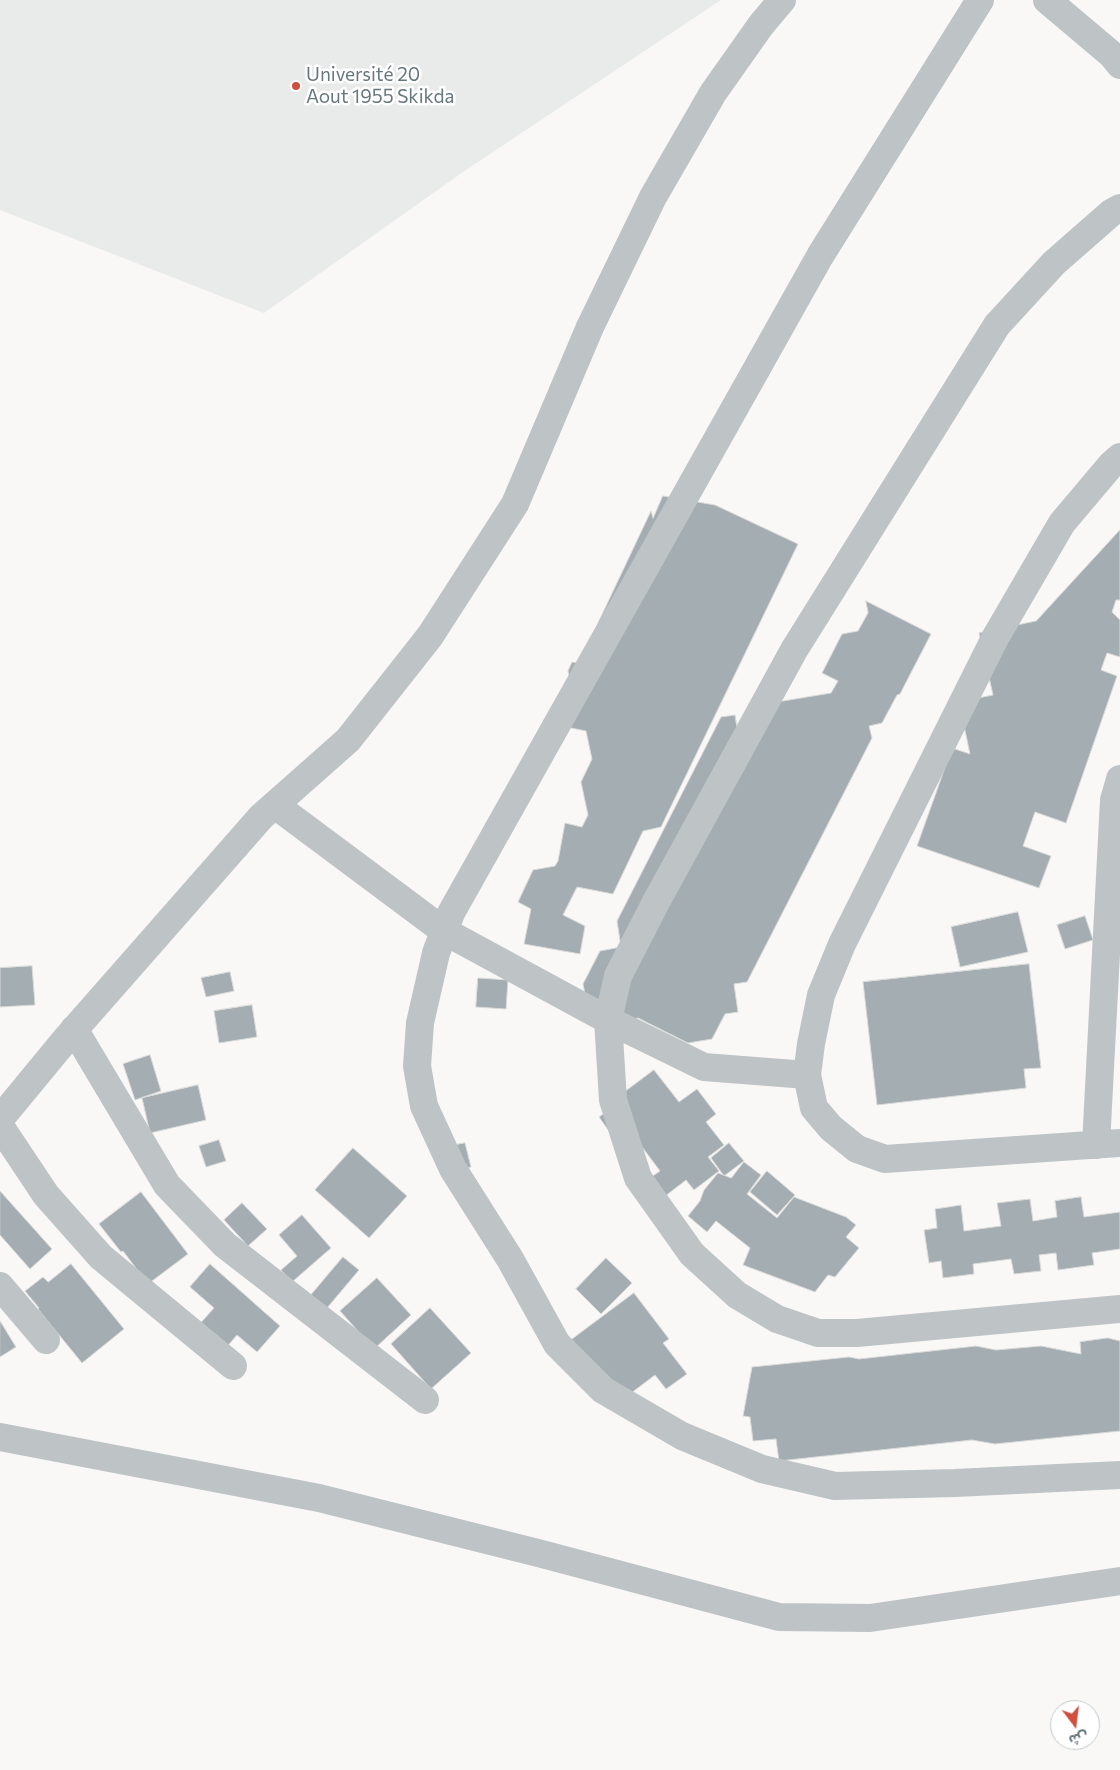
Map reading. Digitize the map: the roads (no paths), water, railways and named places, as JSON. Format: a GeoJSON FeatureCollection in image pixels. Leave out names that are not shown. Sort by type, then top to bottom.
{"type":"FeatureCollection","features":[{"type":"Feature","properties":{"kind":"street"},"geometry":{"type":"LineString","coordinates":[[0,1119],[74,1029],[255,824],[348,740],[430,636],[515,504],[590,328],[654,197],[713,93],[782,0]]}},
{"type":"Feature","properties":{"kind":"street"},"geometry":{"type":"LineString","coordinates":[[980,0],[820,256],[456,905],[436,953],[420,1023],[417,1066],[424,1106],[453,1169],[510,1259],[557,1344],[603,1390],[682,1436],[762,1468],[835,1486],[955,1484],[1120,1475]]}},
{"type":"Feature","properties":{"kind":"street"},"geometry":{"type":"LineString","coordinates":[[1047,0],[1111,54],[1120,65]]}},
{"type":"Feature","properties":{"kind":"street"},"geometry":{"type":"LineString","coordinates":[[1120,208],[1111,213],[1054,263],[997,325],[794,650],[656,902],[618,976],[608,1020],[613,1100],[638,1178],[692,1254],[738,1295],[777,1319],[818,1333],[857,1333],[1120,1309]]}},
{"type":"Feature","properties":{"kind":"street"},"geometry":{"type":"LineString","coordinates":[[1120,457],[1062,523],[995,638],[842,944],[821,995],[807,1075],[814,1108],[831,1128],[857,1149],[885,1159],[1108,1144],[1116,833],[1114,800],[1120,780]]}},
{"type":"Feature","properties":{"kind":"street"},"geometry":{"type":"LineString","coordinates":[[275,805],[444,931],[608,1020],[704,1067],[807,1075]]}},
{"type":"Feature","properties":{"kind":"street"},"geometry":{"type":"LineString","coordinates":[[74,1029],[167,1184],[225,1244],[425,1400]]}},
{"type":"Feature","properties":{"kind":"street"},"geometry":{"type":"LineString","coordinates":[[0,1126],[46,1195],[101,1257],[233,1366]]}},
{"type":"Feature","properties":{"kind":"street"},"geometry":{"type":"LineString","coordinates":[[0,1286],[46,1340]]}},
{"type":"Feature","properties":{"kind":"street"},"geometry":{"type":"LineString","coordinates":[[0,1437],[319,1498],[542,1554],[779,1617],[870,1618],[1120,1581]]}},
{"type":"Feature","properties":{"kind":"place","name":"Université 20 Aout 1955 Skikda"},"geometry":{"type":"Point","coordinates":[296,86]}}]}
